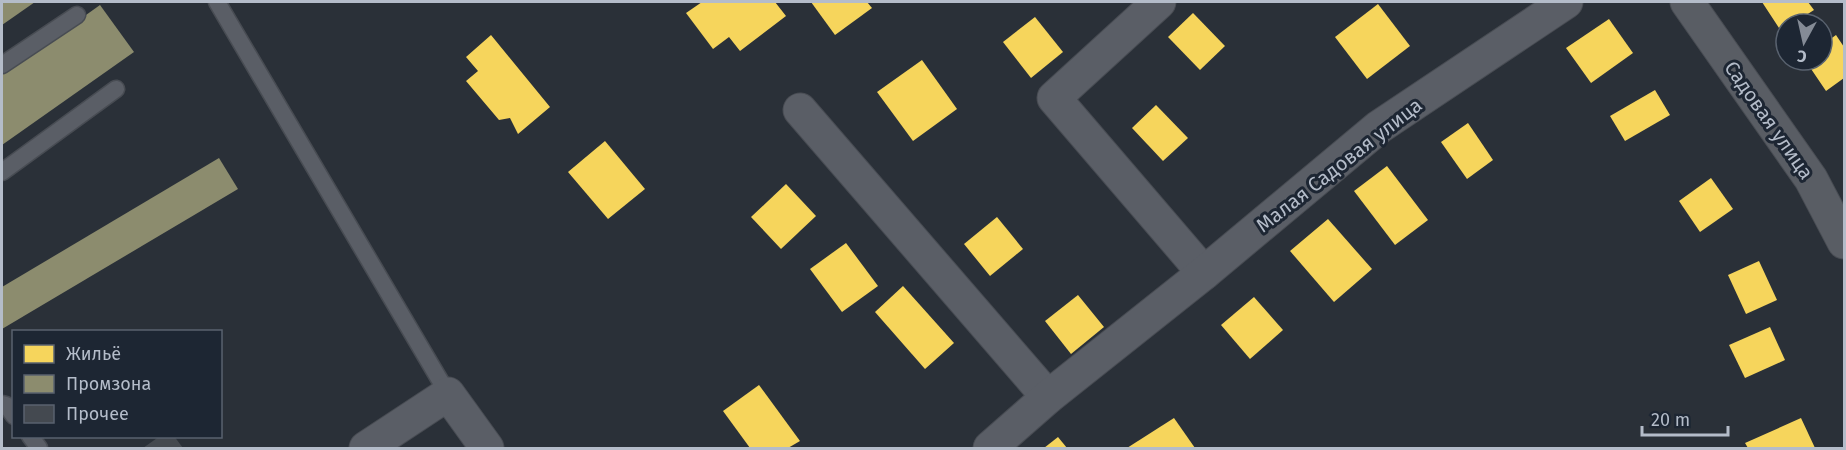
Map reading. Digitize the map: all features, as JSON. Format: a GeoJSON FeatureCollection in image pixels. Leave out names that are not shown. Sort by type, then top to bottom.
{"type":"FeatureCollection","features":[{"type":"Feature","properties":{"kind":"main road","name":"Садовая улица"},"geometry":{"type":"LineString","coordinates":[[1687,2],[1811,179],[1845,242]]}},
{"type":"Feature","properties":{"kind":"street","name":"Малая Садовая улица"},"geometry":{"type":"LineString","coordinates":[[990,448],[1048,397],[1204,273],[1379,127],[1566,2]]}},
{"type":"Feature","properties":{"kind":"street"},"geometry":{"type":"LineString","coordinates":[[1153,3],[1054,99],[1204,273]]}},
{"type":"Feature","properties":{"kind":"street"},"geometry":{"type":"LineString","coordinates":[[800,110],[1048,397]]}},
{"type":"Feature","properties":{"kind":"street"},"geometry":{"type":"LineString","coordinates":[[366,448],[448,394],[486,448]]}},
{"type":"Feature","properties":{"kind":"lane"},"geometry":{"type":"LineString","coordinates":[[217,2],[448,394]]}},
{"type":"Feature","properties":{"kind":"lane"},"geometry":{"type":"LineString","coordinates":[[2,65],[77,15]]}},
{"type":"Feature","properties":{"kind":"lane"},"geometry":{"type":"LineString","coordinates":[[2,172],[116,89]]}},
{"type":"Feature","properties":{"kind":"building: Жильё"},"geometry":{"type":"Polygon","coordinates":[[[702,2],[775,2],[786,16],[740,51],[729,37],[713,49],[686,13],[702,2]]]}},
{"type":"Feature","properties":{"kind":"building: Жильё"},"geometry":{"type":"Polygon","coordinates":[[[811,2],[867,2],[872,8],[835,35],[811,2]]]}},
{"type":"Feature","properties":{"kind":"building: Жильё"},"geometry":{"type":"Polygon","coordinates":[[[1762,2],[1808,2],[1814,10],[1811,12],[1774,12],[1774,20],[1762,2]]]}},
{"type":"Feature","properties":{"kind":"building: Жильё"},"geometry":{"type":"Polygon","coordinates":[[[1378,4],[1410,46],[1367,79],[1335,37],[1378,4]]]}},
{"type":"Feature","properties":{"kind":"building: Жильё"},"geometry":{"type":"Polygon","coordinates":[[[1193,13],[1225,46],[1200,70],[1168,37],[1193,13]]]}},
{"type":"Feature","properties":{"kind":"building: Жильё"},"geometry":{"type":"Polygon","coordinates":[[[1035,17],[1063,52],[1031,78],[1003,42],[1035,17]]]}},
{"type":"Feature","properties":{"kind":"building: Жильё"},"geometry":{"type":"Polygon","coordinates":[[[1609,19],[1633,53],[1591,83],[1566,48],[1609,19]]]}},
{"type":"Feature","properties":{"kind":"building: Жильё"},"geometry":{"type":"Polygon","coordinates":[[[491,35],[550,107],[518,134],[510,118],[499,120],[466,81],[478,71],[466,57],[491,35]]]}},
{"type":"Feature","properties":{"kind":"building: Жильё"},"geometry":{"type":"Polygon","coordinates":[[[1836,35],[1844,47],[1844,78],[1826,91],[1813,72],[1834,72],[1834,36],[1836,35]]]}},
{"type":"Feature","properties":{"kind":"building: Жильё"},"geometry":{"type":"Polygon","coordinates":[[[922,60],[957,109],[913,141],[877,92],[922,60]]]}},
{"type":"Feature","properties":{"kind":"building: Жильё"},"geometry":{"type":"Polygon","coordinates":[[[1655,90],[1670,115],[1625,141],[1610,116],[1655,90]]]}},
{"type":"Feature","properties":{"kind":"building: Жильё"},"geometry":{"type":"Polygon","coordinates":[[[1156,105],[1188,138],[1163,161],[1132,128],[1156,105]]]}},
{"type":"Feature","properties":{"kind":"building: Жильё"},"geometry":{"type":"Polygon","coordinates":[[[1468,123],[1493,160],[1467,179],[1441,142],[1468,123]]]}},
{"type":"Feature","properties":{"kind":"building: Жильё"},"geometry":{"type":"Polygon","coordinates":[[[605,141],[645,189],[608,219],[568,172],[605,141]]]}},
{"type":"Feature","properties":{"kind":"building: Жильё"},"geometry":{"type":"Polygon","coordinates":[[[1387,166],[1428,220],[1395,245],[1354,191],[1387,166]]]}},
{"type":"Feature","properties":{"kind":"building: Жильё"},"geometry":{"type":"Polygon","coordinates":[[[1711,178],[1733,209],[1700,232],[1679,201],[1711,178]]]}},
{"type":"Feature","properties":{"kind":"building: Жильё"},"geometry":{"type":"Polygon","coordinates":[[[786,184],[816,216],[781,249],[751,217],[786,184]]]}},
{"type":"Feature","properties":{"kind":"building: Жильё"},"geometry":{"type":"Polygon","coordinates":[[[997,217],[1023,249],[990,276],[964,244],[997,217]]]}},
{"type":"Feature","properties":{"kind":"building: Жильё"},"geometry":{"type":"Polygon","coordinates":[[[1328,219],[1372,269],[1334,302],[1290,251],[1328,219]]]}},
{"type":"Feature","properties":{"kind":"building: Жильё"},"geometry":{"type":"Polygon","coordinates":[[[846,243],[878,286],[842,312],[810,269],[846,243]]]}},
{"type":"Feature","properties":{"kind":"building: Жильё"},"geometry":{"type":"Polygon","coordinates":[[[1759,261],[1777,300],[1746,314],[1728,275],[1759,261]]]}},
{"type":"Feature","properties":{"kind":"building: Жильё"},"geometry":{"type":"Polygon","coordinates":[[[903,286],[954,343],[925,369],[875,312],[903,286]]]}},
{"type":"Feature","properties":{"kind":"building: Жильё"},"geometry":{"type":"Polygon","coordinates":[[[1078,295],[1104,327],[1071,354],[1045,321],[1078,295]]]}},
{"type":"Feature","properties":{"kind":"building: Жильё"},"geometry":{"type":"Polygon","coordinates":[[[1254,297],[1283,330],[1250,359],[1221,325],[1254,297]]]}},
{"type":"Feature","properties":{"kind":"building: Жильё"},"geometry":{"type":"Polygon","coordinates":[[[1770,327],[1785,360],[1745,378],[1729,345],[1770,327]]]}},
{"type":"Feature","properties":{"kind":"building: Жильё"},"geometry":{"type":"Polygon","coordinates":[[[759,385],[800,441],[788,448],[750,448],[723,411],[759,385]]]}},
{"type":"Feature","properties":{"kind":"building: Жильё"},"geometry":{"type":"Polygon","coordinates":[[[1174,418],[1195,448],[1127,448],[1174,418]]]}},
{"type":"Feature","properties":{"kind":"building: Жильё"},"geometry":{"type":"Polygon","coordinates":[[[1801,418],[1815,448],[1748,448],[1745,443],[1801,418]]]}},
{"type":"Feature","properties":{"kind":"building: Жильё"},"geometry":{"type":"Polygon","coordinates":[[[1058,437],[1067,448],[1044,448],[1058,437]]]}},
{"type":"Feature","properties":{"kind":"building: Промзона"},"geometry":{"type":"Polygon","coordinates":[[[2,2],[35,2],[2,25],[2,2]]]}},
{"type":"Feature","properties":{"kind":"building: Промзона"},"geometry":{"type":"Polygon","coordinates":[[[100,5],[134,52],[2,145],[2,75],[100,5]]]}},
{"type":"Feature","properties":{"kind":"building: Промзона"},"geometry":{"type":"Polygon","coordinates":[[[219,158],[238,189],[2,329],[2,287],[219,158]]]}},
{"type":"Feature","properties":{"kind":"building: Прочее"},"geometry":{"type":"Polygon","coordinates":[[[157,438],[176,438],[183,448],[143,448],[157,438]]]}}]}
